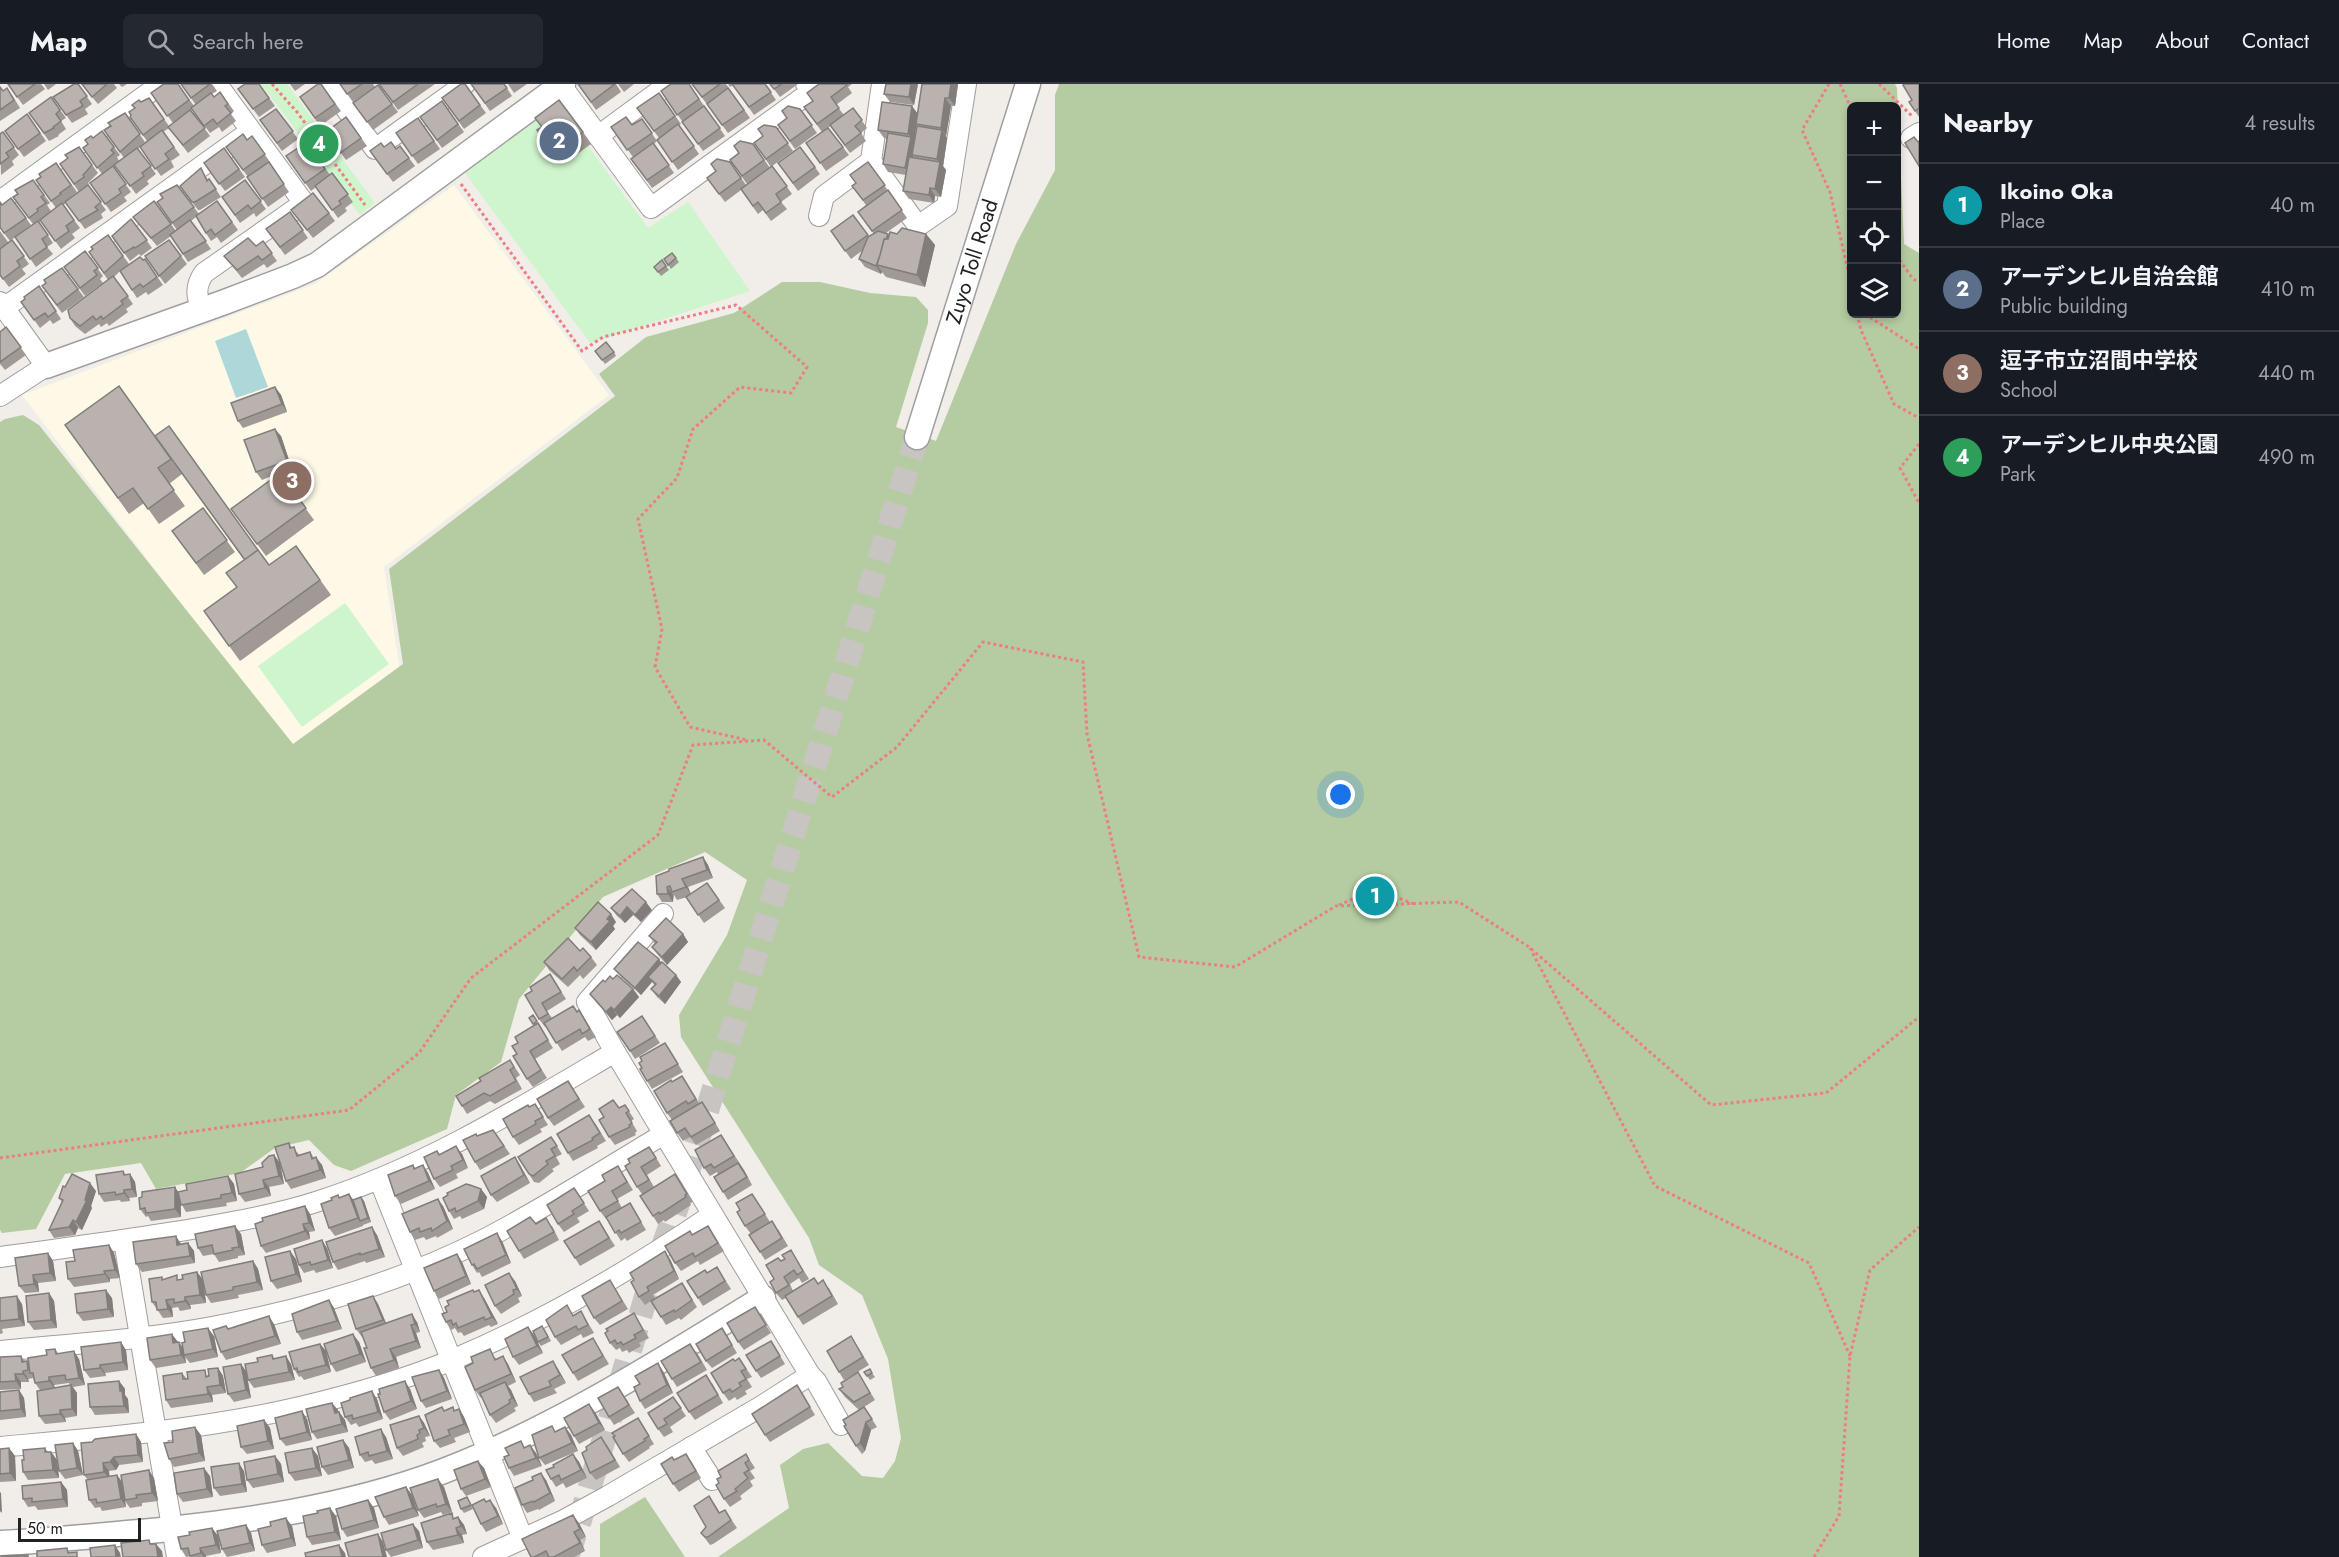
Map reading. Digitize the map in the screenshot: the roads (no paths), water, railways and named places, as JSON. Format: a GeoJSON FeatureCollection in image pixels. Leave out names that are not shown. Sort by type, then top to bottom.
{"type":"FeatureCollection","features":[{"type":"Feature","properties":{"kind":"street"},"geometry":{"type":"LineString","coordinates":[[0,201],[161,84]]}},
{"type":"Feature","properties":{"kind":"street"},"geometry":{"type":"LineString","coordinates":[[202,310],[196,296],[198,282],[204,273],[303,203],[217,84]]}},
{"type":"Feature","properties":{"kind":"street"},"geometry":{"type":"LineString","coordinates":[[328,84],[375,149],[465,84]]}},
{"type":"Feature","properties":{"kind":"street"},"geometry":{"type":"LineString","coordinates":[[598,136],[669,84]]}},
{"type":"Feature","properties":{"kind":"street"},"geometry":{"type":"LineString","coordinates":[[0,396],[46,366],[202,310],[317,265],[562,85],[651,208],[812,91],[806,84]]}},
{"type":"Feature","properties":{"kind":"street"},"geometry":{"type":"LineString","coordinates":[[882,84],[871,161],[918,226],[947,206],[966,84]]}},
{"type":"Feature","properties":{"kind":"street","name":"Zuyo Toll Road"},"geometry":{"type":"LineString","coordinates":[[916,436],[1028,84]]}},
{"type":"Feature","properties":{"kind":"street"},"geometry":{"type":"LineString","coordinates":[[46,366],[2,305],[251,131]]}},
{"type":"Feature","properties":{"kind":"street"},"geometry":{"type":"LineString","coordinates":[[819,216],[824,196],[871,161]]}},
{"type":"Feature","properties":{"kind":"street"},"geometry":{"type":"LineString","coordinates":[[663,914],[587,1002],[663,1134],[841,1425]]}},
{"type":"Feature","properties":{"kind":"street"},"geometry":{"type":"LineString","coordinates":[[0,1257],[124,1241],[261,1217],[319,1201],[379,1179],[484,1129],[615,1052]]}},
{"type":"Feature","properties":{"kind":"street"},"geometry":{"type":"LineString","coordinates":[[0,1351],[210,1328],[261,1317],[362,1289],[482,1240],[567,1193],[663,1134]]}},
{"type":"Feature","properties":{"kind":"street"},"geometry":{"type":"LineString","coordinates":[[379,1179],[523,1539]]}},
{"type":"Feature","properties":{"kind":"street"},"geometry":{"type":"LineString","coordinates":[[0,1447],[237,1420],[301,1407],[392,1381],[452,1360],[536,1320],[658,1252],[712,1215]]}},
{"type":"Feature","properties":{"kind":"street"},"geometry":{"type":"LineString","coordinates":[[124,1241],[177,1557]]}},
{"type":"Feature","properties":{"kind":"street"},"geometry":{"type":"LineString","coordinates":[[0,1543],[172,1528],[266,1517],[328,1504],[438,1473],[489,1453],[577,1410],[763,1298]]}},
{"type":"Feature","properties":{"kind":"street"},"geometry":{"type":"LineString","coordinates":[[483,1557],[564,1520],[810,1375]]}},
{"type":"Feature","properties":{"kind":"street"},"geometry":{"type":"LineString","coordinates":[[691,1447],[712,1480]]}},
{"type":"Feature","properties":{"kind":"water"},"geometry":{"type":"Polygon","coordinates":[[[246,329],[268,387],[236,398],[215,341],[246,329]]]}},
{"type":"Feature","properties":{"kind":"tunnel"},"geometry":{"type":"LineString","coordinates":[[567,1557],[650,1283],[677,1207],[917,437]]}},
{"type":"Feature","properties":{"kind":"place","name":"アーデンヒル自治会館"},"geometry":{"type":"Point","coordinates":[559,141]}},
{"type":"Feature","properties":{"kind":"place","name":"アーデンヒル中央公園"},"geometry":{"type":"Point","coordinates":[319,144]}},
{"type":"Feature","properties":{"kind":"place","name":"逗子市立沼間中学校"},"geometry":{"type":"Point","coordinates":[292,481]}},
{"type":"Feature","properties":{"kind":"place","name":"Ikoino Oka"},"geometry":{"type":"Point","coordinates":[1375,896]}}]}
